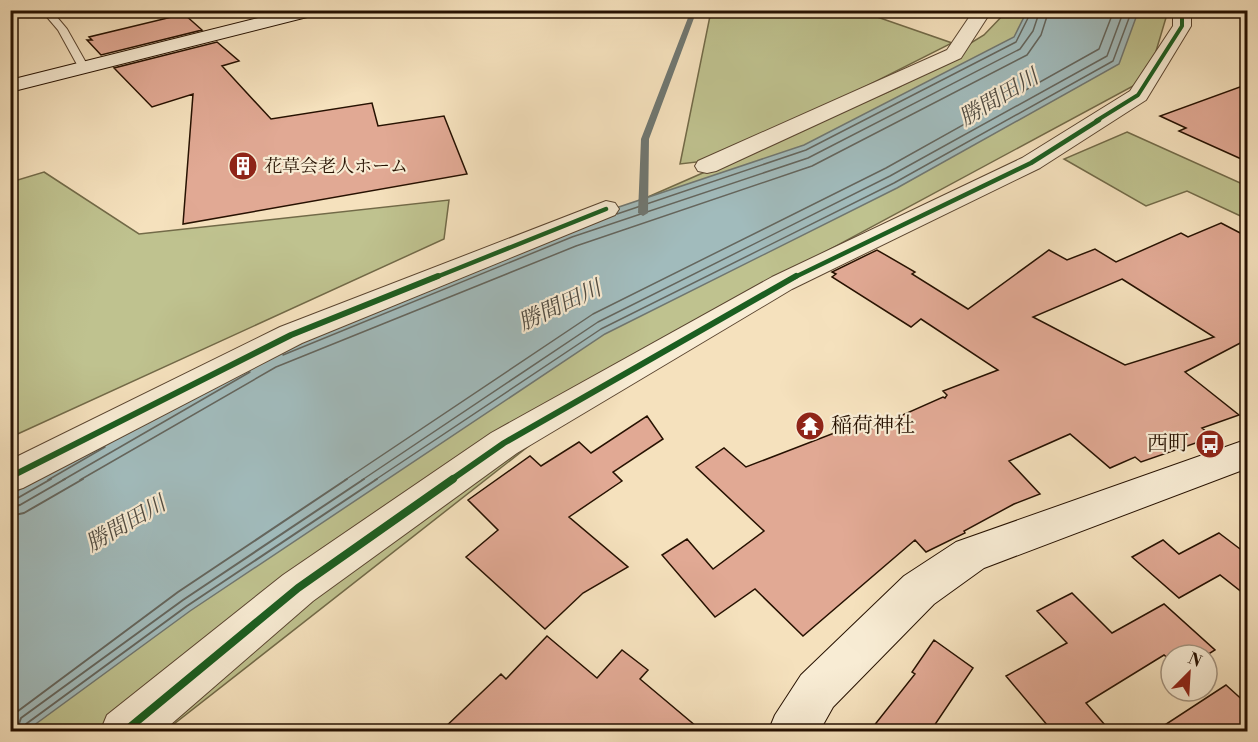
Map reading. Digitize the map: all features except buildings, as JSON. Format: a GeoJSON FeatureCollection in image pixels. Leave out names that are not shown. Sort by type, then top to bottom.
{"type":"FeatureCollection","features":[{"type":"Feature","properties":{"kind":"street"},"geometry":{"type":"LineString","coordinates":[[10,86],[313,10]]}},
{"type":"Feature","properties":{"kind":"street"},"geometry":{"type":"LineString","coordinates":[[707,166],[954,54],[969,36],[972,26],[983,10]]}},
{"type":"Feature","properties":{"kind":"street"},"geometry":{"type":"LineString","coordinates":[[124,732],[298,588],[504,442],[782,283],[1030,163],[1138,95],[1182,26],[1182,10]]}},
{"type":"Feature","properties":{"kind":"street"},"geometry":{"type":"LineString","coordinates":[[10,477],[291,335],[606,209]]}},
{"type":"Feature","properties":{"kind":"street"},"geometry":{"type":"LineString","coordinates":[[792,732],[817,691],[825,683],[919,590],[970,555],[1248,453]]}},
{"type":"Feature","properties":{"kind":"lane"},"geometry":{"type":"LineString","coordinates":[[45,10],[62,28],[84,68]]}},
{"type":"Feature","properties":{"kind":"green space"},"geometry":{"type":"Polygon","coordinates":[[[711,11],[860,11],[952,43],[722,159],[680,164],[711,11]]]}},
{"type":"Feature","properties":{"kind":"green space"},"geometry":{"type":"Polygon","coordinates":[[[1007,11],[1168,11],[1148,78],[669,336],[165,731],[11,732],[552,239],[899,87],[984,35],[1007,11]]]}},
{"type":"Feature","properties":{"kind":"green space"},"geometry":{"type":"Polygon","coordinates":[[[1127,132],[1247,186],[1247,219],[1187,191],[1146,206],[1064,159],[1127,132]]]}},
{"type":"Feature","properties":{"kind":"green space"},"geometry":{"type":"Polygon","coordinates":[[[44,172],[139,234],[449,200],[444,239],[11,437],[11,182],[44,172]]]}},
{"type":"Feature","properties":{"kind":"water","name":"勝間田川"},"geometry":{"type":"Polygon","coordinates":[[[1027,11],[1138,12],[1119,64],[897,188],[605,334],[190,611],[26,731],[11,731],[10,495],[265,347],[568,224],[804,145],[1014,37],[1027,11]]]}},
{"type":"Feature","properties":{"kind":"waterway"},"geometry":{"type":"LineString","coordinates":[[643,213],[645,139],[694,10]]}},
{"type":"Feature","properties":{"kind":"cycle path"},"geometry":{"type":"LineString","coordinates":[[124,732],[298,588],[504,443],[782,283],[1031,163],[1138,95],[1182,26],[1182,10]]}},
{"type":"Feature","properties":{"kind":"cycle path"},"geometry":{"type":"LineString","coordinates":[[10,477],[291,335],[606,209]]}},
{"type":"Feature","properties":{"kind":"place","name":"花草会老人ホーム"},"geometry":{"type":"Point","coordinates":[243,166]}},
{"type":"Feature","properties":{"kind":"place","name":"稲荷神社"},"geometry":{"type":"Point","coordinates":[810,426]}},
{"type":"Feature","properties":{"kind":"place","name":"西町"},"geometry":{"type":"Point","coordinates":[1210,444]}}]}
